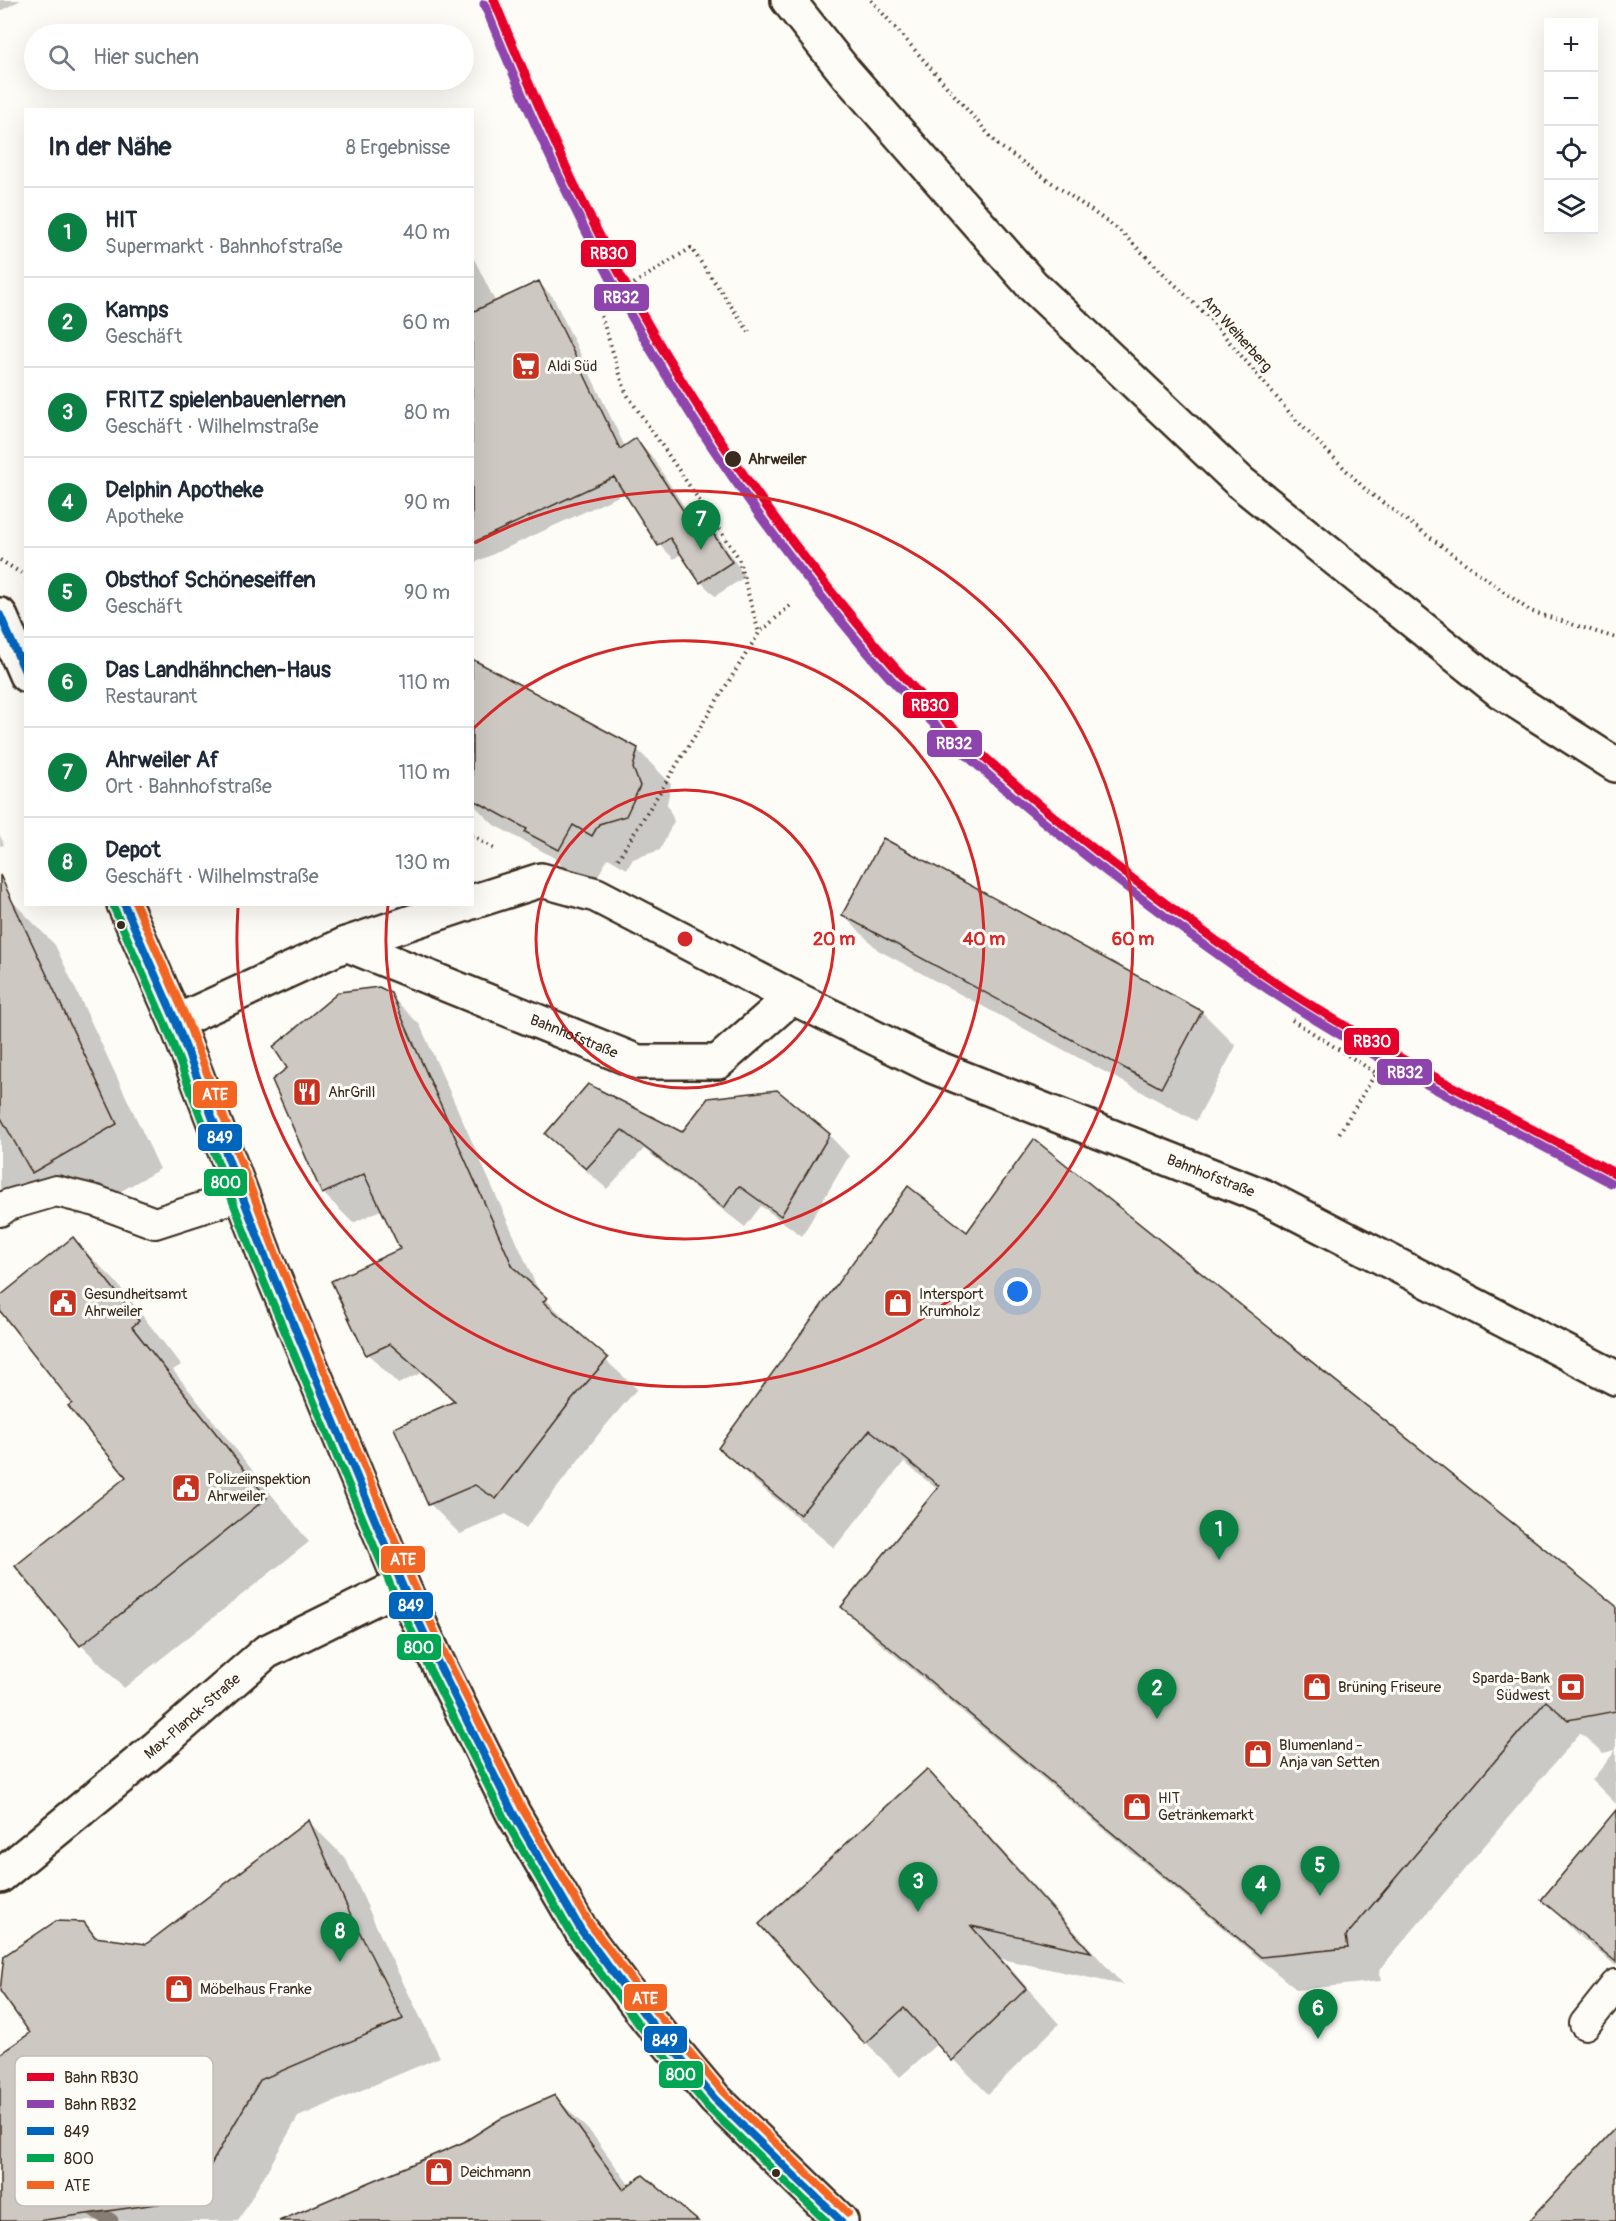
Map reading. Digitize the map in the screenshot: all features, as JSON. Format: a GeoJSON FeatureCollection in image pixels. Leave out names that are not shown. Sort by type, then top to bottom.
{"type":"FeatureCollection","features":[{"type":"Feature","properties":{"kind":"main road"},"geometry":{"type":"LineString","coordinates":[[788,0],[846,73],[1032,285],[1240,482],[1500,691],[1616,765]]}},
{"type":"Feature","properties":{"kind":"main road"},"geometry":{"type":"LineString","coordinates":[[0,615],[24,670]]}},
{"type":"Feature","properties":{"kind":"main road","name":"Bahnhofstraße"},"geometry":{"type":"LineString","coordinates":[[474,901],[541,880],[596,896],[932,1066],[1263,1196],[1616,1378]]}},
{"type":"Feature","properties":{"kind":"main road"},"geometry":{"type":"LineString","coordinates":[[125,906],[176,1022],[284,1304],[402,1585],[435,1657],[513,1813],[581,1930],[648,2019],[715,2099],[841,2221]]}},
{"type":"Feature","properties":{"kind":"main road"},"geometry":{"type":"LineString","coordinates":[[176,1022],[346,944],[460,906]]}},
{"type":"Feature","properties":{"kind":"main road","name":"Bahnhofstraße"},"geometry":{"type":"LineString","coordinates":[[346,944],[638,1062],[718,1062],[792,997]]}},
{"type":"Feature","properties":{"kind":"main road","name":"Max-Planck-Straße"},"geometry":{"type":"LineString","coordinates":[[0,1876],[147,1755],[266,1652],[402,1585]]}},
{"type":"Feature","properties":{"kind":"lane"},"geometry":{"type":"LineString","coordinates":[[0,1211],[8,1205],[56,1191],[96,1201],[155,1223],[242,1195]]}},
{"type":"Feature","properties":{"kind":"lane"},"geometry":{"type":"LineString","coordinates":[[1585,2024],[1616,1985]]}},
{"type":"Feature","properties":{"kind":"path","name":"Am Weiherberg"},"geometry":{"type":"LineString","coordinates":[[871,0],[998,145],[1119,230],[1210,319],[1294,418],[1367,491],[1530,611],[1616,638]]}},
{"type":"Feature","properties":{"kind":"path"},"geometry":{"type":"LineString","coordinates":[[748,332],[691,248],[598,306],[627,393],[738,557],[759,633]]}},
{"type":"Feature","properties":{"kind":"path"},"geometry":{"type":"LineString","coordinates":[[0,560],[24,575]]}},
{"type":"Feature","properties":{"kind":"path"},"geometry":{"type":"LineString","coordinates":[[596,896],[759,633],[793,603]]}},
{"type":"Feature","properties":{"kind":"path"},"geometry":{"type":"LineString","coordinates":[[1292,1020],[1376,1073],[1338,1135]]}},
{"type":"Feature","properties":{"kind":"building"},"geometry":{"type":"Polygon","coordinates":[[[539,281],[620,449],[636,438],[686,515],[696,508],[732,562],[700,583],[670,538],[658,546],[614,477],[474,542],[474,311],[539,281]]]}},
{"type":"Feature","properties":{"kind":"building"},"geometry":{"type":"Polygon","coordinates":[[[474,660],[638,748],[633,768],[640,786],[626,816],[599,824],[592,836],[573,825],[559,850],[525,832],[527,829],[474,800],[474,660]]]}},
{"type":"Feature","properties":{"kind":"building"},"geometry":{"type":"Polygon","coordinates":[[[883,838],[1202,1011],[1161,1088],[842,915],[883,838]]]}},
{"type":"Feature","properties":{"kind":"building"},"geometry":{"type":"Polygon","coordinates":[[[0,875],[117,1124],[32,1173],[0,1116],[0,875]]]}},
{"type":"Feature","properties":{"kind":"building"},"geometry":{"type":"Polygon","coordinates":[[[379,987],[391,993],[513,1267],[547,1298],[543,1302],[608,1358],[571,1401],[496,1499],[475,1485],[428,1505],[394,1428],[455,1401],[390,1344],[366,1355],[331,1281],[400,1249],[364,1174],[322,1194],[272,1080],[287,1068],[273,1047],[339,992],[379,987]]]}},
{"type":"Feature","properties":{"kind":"building"},"geometry":{"type":"Polygon","coordinates":[[[588,1084],[682,1132],[708,1098],[777,1090],[830,1134],[781,1216],[739,1186],[724,1208],[622,1130],[586,1169],[545,1134],[588,1084]]]}},
{"type":"Feature","properties":{"kind":"building"},"geometry":{"type":"Polygon","coordinates":[[[1034,1139],[1616,1606],[1616,1711],[1568,1720],[1546,1701],[1346,1936],[1348,1948],[1261,1957],[841,1607],[939,1486],[870,1430],[800,1515],[718,1448],[908,1186],[967,1232],[1034,1139]]]}},
{"type":"Feature","properties":{"kind":"building","name":"Polizeiinspektion Ahrweiler"},"geometry":{"type":"Polygon","coordinates":[[[73,1237],[139,1321],[132,1327],[267,1498],[80,1646],[15,1566],[126,1477],[68,1406],[72,1403],[0,1311],[0,1296],[73,1237]]]}},
{"type":"Feature","properties":{"kind":"building"},"geometry":{"type":"Polygon","coordinates":[[[927,1769],[1091,1952],[971,1926],[1026,1989],[952,2061],[904,2008],[865,2044],[759,1924],[927,1769]]]}},
{"type":"Feature","properties":{"kind":"building"},"geometry":{"type":"Polygon","coordinates":[[[1616,1810],[1616,1962],[1541,1900],[1616,1810]]]}},
{"type":"Feature","properties":{"kind":"building"},"geometry":{"type":"Polygon","coordinates":[[[309,1820],[349,1911],[403,2019],[260,2080],[213,2161],[213,2056],[15,2056],[15,2206],[142,2206],[38,2221],[0,2221],[0,2054],[30,2033],[0,1991],[4,1956],[56,1921],[84,1922],[95,1937],[146,1944],[309,1820]]]}},
{"type":"Feature","properties":{"kind":"building"},"geometry":{"type":"Polygon","coordinates":[[[555,2095],[623,2189],[643,2175],[698,2221],[279,2221],[464,2142],[500,2119],[555,2095]]]}},
{"type":"Feature","properties":{"kind":"building"},"geometry":{"type":"Polygon","coordinates":[[[1616,2127],[1616,2221],[1529,2221],[1616,2127]]]}},
{"type":"Feature","properties":{"kind":"waterway"},"geometry":{"type":"LineString","coordinates":[[89,2206],[111,2221]]}},
{"type":"Feature","properties":{"kind":"rail line","name":"RB30"},"geometry":{"type":"LineString","coordinates":[[494,0],[545,121],[602,241],[683,383],[743,474],[808,562],[868,637],[916,691],[959,734],[1070,830],[1254,968],[1368,1039],[1616,1174]]}},
{"type":"Feature","properties":{"kind":"rail line","name":"RB32"},"geometry":{"type":"LineString","coordinates":[[484,4],[536,125],[593,246],[674,388],[734,480],[799,568],[860,644],[908,698],[978,766],[1034,814],[1150,905],[1248,976],[1362,1048],[1611,1183]]}},
{"type":"Feature","properties":{"kind":"transit line","name":"849"},"geometry":{"type":"LineString","coordinates":[[0,615],[24,669]]}},
{"type":"Feature","properties":{"kind":"transit line","name":"849"},"geometry":{"type":"LineString","coordinates":[[125,906],[176,1022],[267,1261],[402,1585],[435,1657],[513,1813],[581,1930],[648,2019],[715,2099],[841,2221]]}},
{"type":"Feature","properties":{"kind":"transit line","name":"ATE"},"geometry":{"type":"LineString","coordinates":[[137,906],[186,1018],[277,1257],[412,1581],[444,1652],[522,1808],[590,1924],[656,2012],[723,2092],[848,2213]]}},
{"type":"Feature","properties":{"kind":"transit line","name":"800"},"geometry":{"type":"LineString","coordinates":[[114,908],[166,1026],[257,1265],[392,1589],[504,1818],[572,1935],[640,2026],[708,2107],[826,2221]]}},
{"type":"Feature","properties":{"kind":"place","name":"Aldi Süd"},"geometry":{"type":"Point","coordinates":[526,366]}},
{"type":"Feature","properties":{"kind":"place","name":"Ahrweiler"},"geometry":{"type":"Point","coordinates":[733,459]}},
{"type":"Feature","properties":{"kind":"place","name":"Ahrweiler Af"},"geometry":{"type":"Point","coordinates":[701,550]}},
{"type":"Feature","properties":{"kind":"place","name":"AhrGrill"},"geometry":{"type":"Point","coordinates":[307,1092]}},
{"type":"Feature","properties":{"kind":"place","name":"Gesundheitsamt Ahrweiler"},"geometry":{"type":"Point","coordinates":[63,1303]}},
{"type":"Feature","properties":{"kind":"place","name":"Intersport Krumholz"},"geometry":{"type":"Point","coordinates":[898,1303]}},
{"type":"Feature","properties":{"kind":"place","name":"Polizeiinspektion Ahrweiler"},"geometry":{"type":"Point","coordinates":[186,1488]}},
{"type":"Feature","properties":{"kind":"place","name":"HIT"},"geometry":{"type":"Point","coordinates":[1219,1560]}},
{"type":"Feature","properties":{"kind":"place","name":"Brüning Friseure"},"geometry":{"type":"Point","coordinates":[1317,1687]}},
{"type":"Feature","properties":{"kind":"place","name":"Sparda-Bank Südwest"},"geometry":{"type":"Point","coordinates":[1571,1687]}},
{"type":"Feature","properties":{"kind":"place","name":"Kamps"},"geometry":{"type":"Point","coordinates":[1157,1719]}},
{"type":"Feature","properties":{"kind":"place","name":"Blumenland - Anja van Setten"},"geometry":{"type":"Point","coordinates":[1258,1754]}},
{"type":"Feature","properties":{"kind":"place","name":"HIT Getränkemarkt"},"geometry":{"type":"Point","coordinates":[1137,1807]}},
{"type":"Feature","properties":{"kind":"place","name":"Obsthof Schöneseiffen"},"geometry":{"type":"Point","coordinates":[1320,1896]}},
{"type":"Feature","properties":{"kind":"place","name":"FRITZ spielenbauenlernen"},"geometry":{"type":"Point","coordinates":[918,1912]}},
{"type":"Feature","properties":{"kind":"place","name":"Delphin Apotheke"},"geometry":{"type":"Point","coordinates":[1261,1915]}},
{"type":"Feature","properties":{"kind":"place","name":"Depot"},"geometry":{"type":"Point","coordinates":[340,1962]}},
{"type":"Feature","properties":{"kind":"place","name":"Möbelhaus Franke"},"geometry":{"type":"Point","coordinates":[179,1989]}},
{"type":"Feature","properties":{"kind":"place","name":"Das Landhähnchen-Haus"},"geometry":{"type":"Point","coordinates":[1318,2039]}},
{"type":"Feature","properties":{"kind":"place","name":"Deichmann"},"geometry":{"type":"Point","coordinates":[439,2172]}}]}
